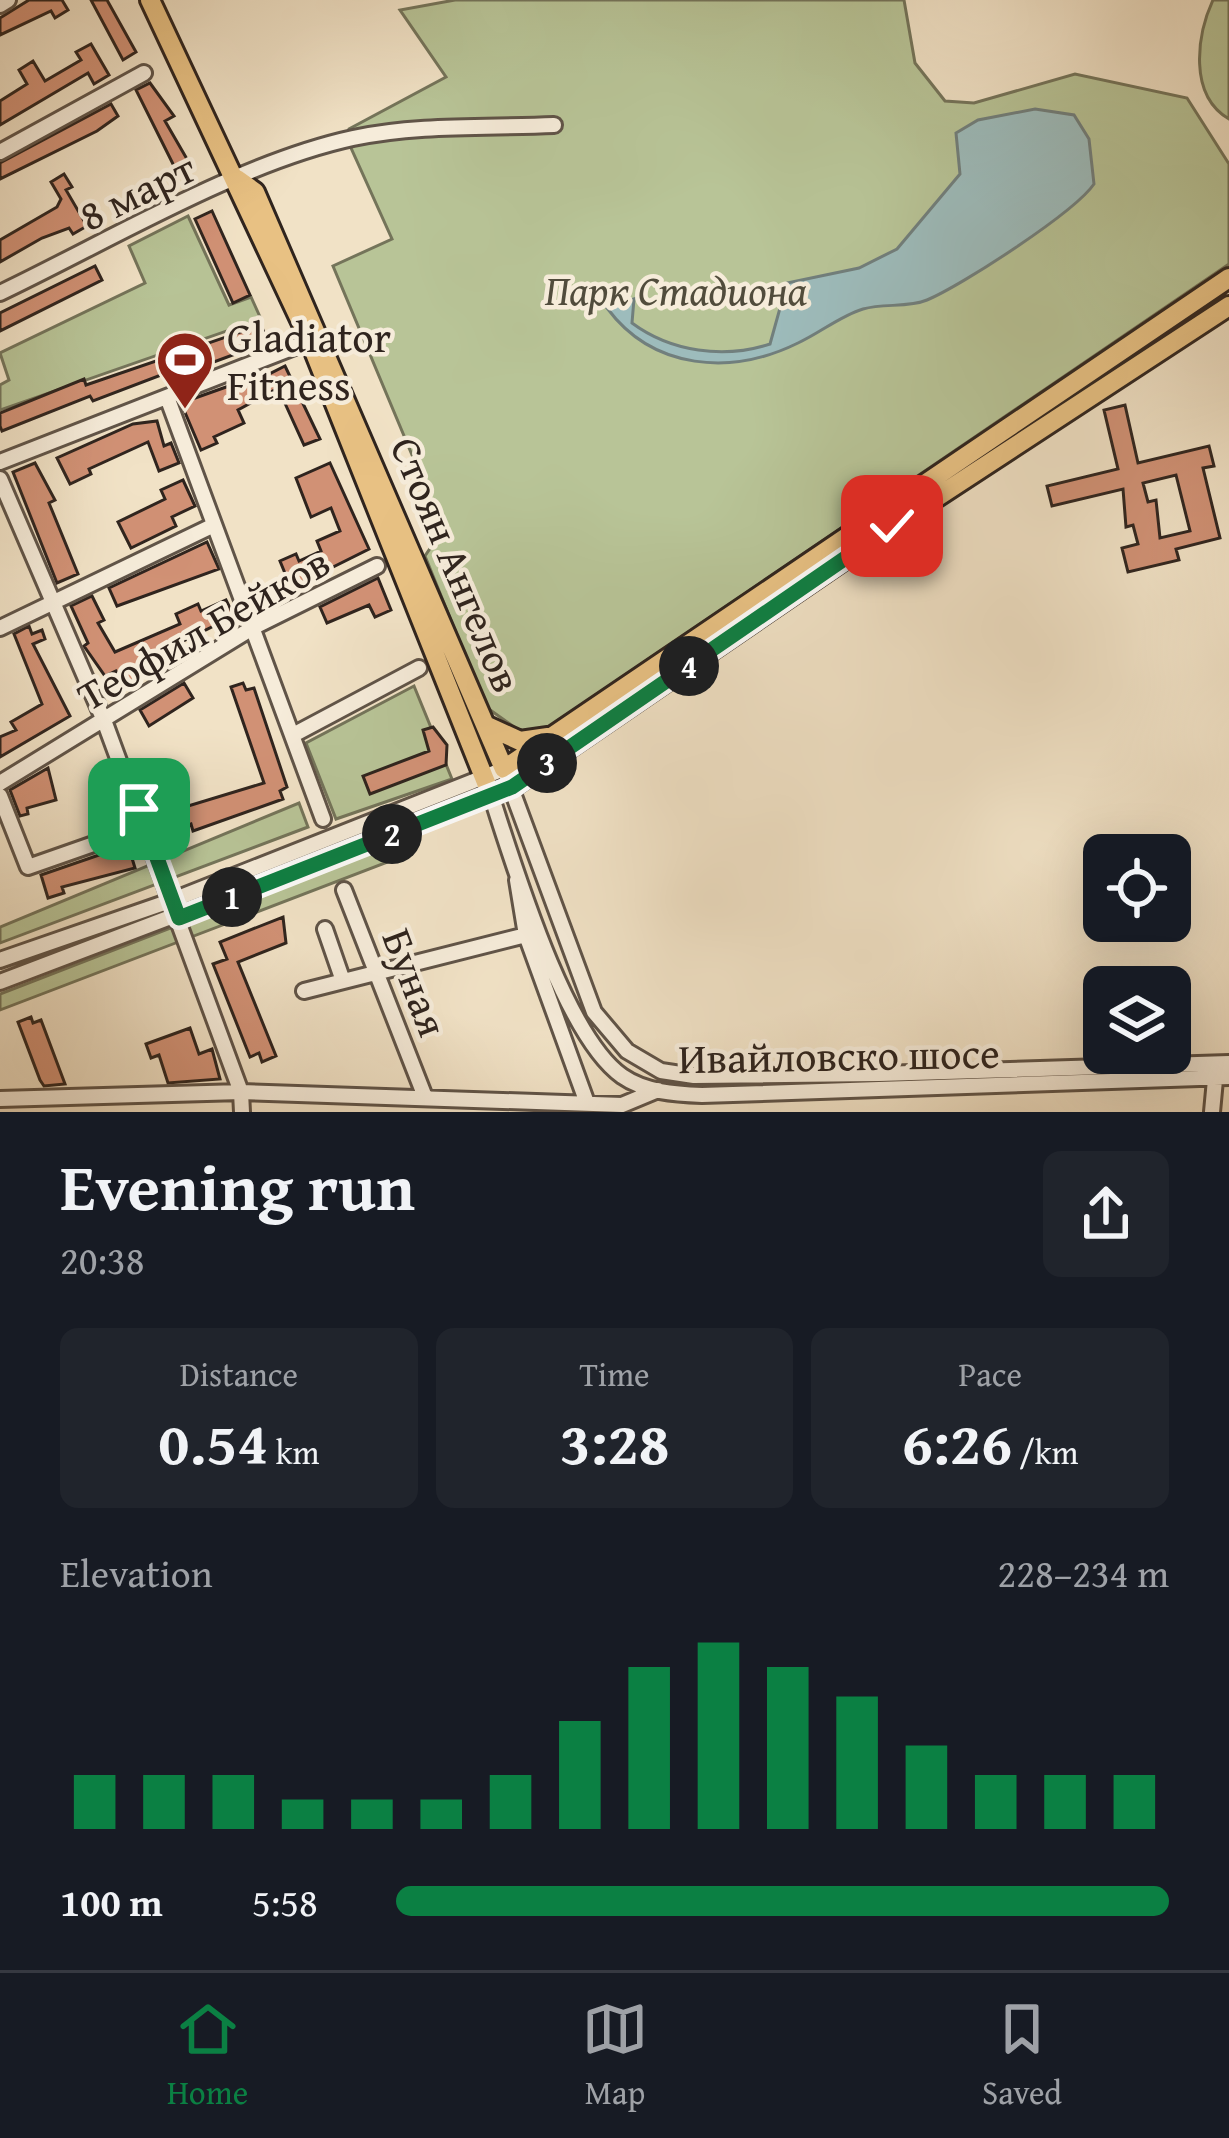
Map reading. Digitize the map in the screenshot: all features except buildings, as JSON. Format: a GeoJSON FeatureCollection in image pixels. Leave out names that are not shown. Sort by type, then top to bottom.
{"type":"FeatureCollection","features":[{"type":"Feature","properties":{"kind":"main road","name":"Стоян Ангелов"},"geometry":{"type":"LineString","coordinates":[[150,0],[310,341],[488,786]]}},
{"type":"Feature","properties":{"kind":"main road","name":"Стоян Ангелов"},"geometry":{"type":"LineString","coordinates":[[237,179],[255,192],[322,336],[508,778]]}},
{"type":"Feature","properties":{"kind":"main road"},"geometry":{"type":"LineString","coordinates":[[508,778],[556,735],[1229,278]]}},
{"type":"Feature","properties":{"kind":"main road"},"geometry":{"type":"LineString","coordinates":[[488,786],[508,778],[1229,307]]}},
{"type":"Feature","properties":{"kind":"main road"},"geometry":{"type":"LineString","coordinates":[[485,725],[520,741],[556,735]]}},
{"type":"Feature","properties":{"kind":"street"},"geometry":{"type":"LineString","coordinates":[[0,5],[8,0]]}},
{"type":"Feature","properties":{"kind":"street"},"geometry":{"type":"LineString","coordinates":[[0,152],[144,73]]}},
{"type":"Feature","properties":{"kind":"street","name":"8 март"},"geometry":{"type":"LineString","coordinates":[[0,293],[237,179],[347,140],[390,131],[554,124]]}},
{"type":"Feature","properties":{"kind":"street"},"geometry":{"type":"LineString","coordinates":[[0,462],[310,341]]}},
{"type":"Feature","properties":{"kind":"street"},"geometry":{"type":"LineString","coordinates":[[167,397],[323,819]]}},
{"type":"Feature","properties":{"kind":"street"},"geometry":{"type":"LineString","coordinates":[[0,479],[145,826],[241,1092],[242,1112]]}},
{"type":"Feature","properties":{"kind":"street"},"geometry":{"type":"LineString","coordinates":[[0,628],[212,526]]}},
{"type":"Feature","properties":{"kind":"street","name":"Теофил Бейков"},"geometry":{"type":"LineString","coordinates":[[0,783],[105,723],[254,626],[377,566]]}},
{"type":"Feature","properties":{"kind":"street"},"geometry":{"type":"LineString","coordinates":[[293,735],[419,668]]}},
{"type":"Feature","properties":{"kind":"street","name":"Ивайловско шосе"},"geometry":{"type":"LineString","coordinates":[[508,778],[594,1012],[627,1051],[661,1071],[694,1076],[1222,1070]]}},
{"type":"Feature","properties":{"kind":"street"},"geometry":{"type":"LineString","coordinates":[[0,960],[488,786]]}},
{"type":"Feature","properties":{"kind":"street"},"geometry":{"type":"LineString","coordinates":[[0,982],[179,918],[488,786]]}},
{"type":"Feature","properties":{"kind":"street","name":"Ивайловско шосе"},"geometry":{"type":"LineString","coordinates":[[488,786],[587,1040],[622,1076],[658,1090],[702,1096],[880,1092],[1222,1070]]}},
{"type":"Feature","properties":{"kind":"street"},"geometry":{"type":"LineString","coordinates":[[0,796],[28,867],[145,826]]}},
{"type":"Feature","properties":{"kind":"street"},"geometry":{"type":"LineString","coordinates":[[517,868],[526,935],[587,1103]]}},
{"type":"Feature","properties":{"kind":"street","name":"Буная"},"geometry":{"type":"LineString","coordinates":[[344,890],[425,1097]]}},
{"type":"Feature","properties":{"kind":"street"},"geometry":{"type":"LineString","coordinates":[[325,929],[343,981]]}},
{"type":"Feature","properties":{"kind":"street"},"geometry":{"type":"LineString","coordinates":[[304,991],[526,935]]}},
{"type":"Feature","properties":{"kind":"street"},"geometry":{"type":"LineString","coordinates":[[1212,1112],[1222,1070]]}},
{"type":"Feature","properties":{"kind":"street"},"geometry":{"type":"LineString","coordinates":[[0,1099],[241,1092],[394,1104],[425,1097],[622,1105],[658,1090]]}},
{"type":"Feature","properties":{"kind":"green space","name":"Парк Стадиона"},"geometry":{"type":"Polygon","coordinates":[[[455,0],[904,0],[915,63],[945,101],[974,103],[1075,74],[1187,98],[1229,164],[1229,264],[540,733],[521,732],[486,707],[425,556],[443,529],[333,266],[392,239],[347,139],[349,129],[446,77],[400,10],[455,0]]]}},
{"type":"Feature","properties":{"kind":"green space"},"geometry":{"type":"Polygon","coordinates":[[[1213,0],[1229,0],[1229,119],[1207,95],[1202,80],[1200,47],[1213,0]]]}},
{"type":"Feature","properties":{"kind":"green space"},"geometry":{"type":"Polygon","coordinates":[[[188,216],[229,305],[251,297],[261,319],[0,410],[0,385],[9,380],[0,353],[145,283],[129,246],[188,216]]]}},
{"type":"Feature","properties":{"kind":"green space"},"geometry":{"type":"Polygon","coordinates":[[[414,686],[452,779],[336,819],[306,743],[414,686]]]}},
{"type":"Feature","properties":{"kind":"green space"},"geometry":{"type":"Polygon","coordinates":[[[299,803],[308,827],[0,943],[0,927],[299,803]]]}},
{"type":"Feature","properties":{"kind":"green space"},"geometry":{"type":"Polygon","coordinates":[[[408,836],[406,855],[0,1010],[0,994],[408,836]]]}},
{"type":"Feature","properties":{"kind":"water"},"geometry":{"type":"Polygon","coordinates":[[[1035,109],[1074,115],[1089,139],[1094,184],[1016,247],[927,300],[863,309],[772,354],[720,363],[670,355],[647,344],[607,308],[634,299],[632,323],[664,341],[698,350],[735,351],[770,344],[787,283],[859,268],[897,249],[960,174],[956,133],[978,120],[1035,109]]]}},
{"type":"Feature","properties":{"kind":"place","name":"Gladiator Fitness"},"geometry":{"type":"Point","coordinates":[185,411]}},
{"type":"Feature","properties":{"kind":"route"},"geometry":{"type":"LineString","coordinates":[[139,809],[179,918],[512,787],[892,526]]}}]}
